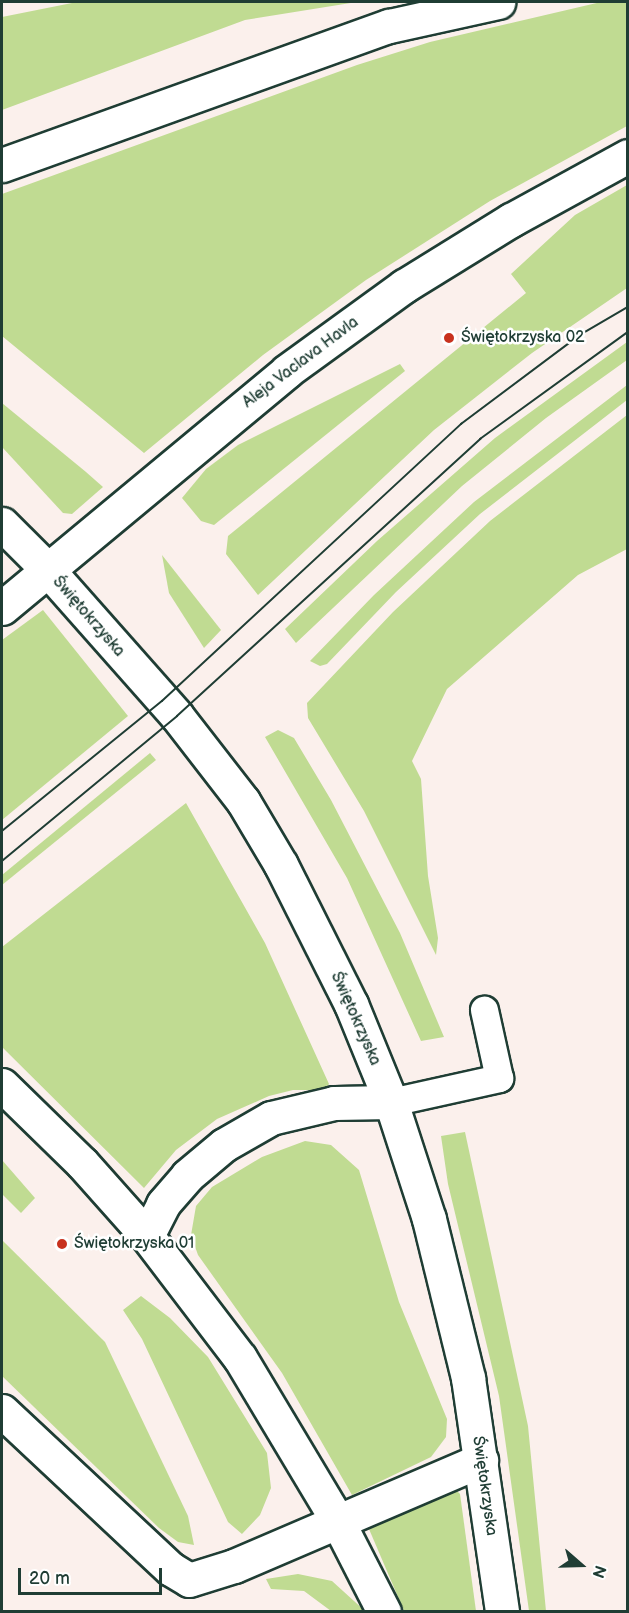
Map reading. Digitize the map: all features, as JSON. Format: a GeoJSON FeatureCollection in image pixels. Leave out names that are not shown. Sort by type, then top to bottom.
{"type":"FeatureCollection","features":[{"type":"Feature","properties":{"kind":"main road"},"geometry":{"type":"LineString","coordinates":[[2,165],[389,26],[498,2]]}},
{"type":"Feature","properties":{"kind":"main road","name":"Aleja Vaclava Havla"},"geometry":{"type":"LineString","coordinates":[[2,608],[287,371],[404,286],[511,220],[627,156]]}},
{"type":"Feature","properties":{"kind":"main road","name":"Świętokrzyska"},"geometry":{"type":"LineString","coordinates":[[2,524],[47,570],[177,716],[243,801],[281,865],[351,1004],[391,1102],[429,1219],[468,1378],[502,1611]]}},
{"type":"Feature","properties":{"kind":"main road"},"geometry":{"type":"LineString","coordinates":[[2,1085],[82,1163],[147,1236],[240,1358],[338,1522],[384,1611]]}},
{"type":"Feature","properties":{"kind":"main road"},"geometry":{"type":"LineString","coordinates":[[147,1236],[163,1204],[187,1176],[224,1144],[271,1118],[334,1103],[391,1102]]}},
{"type":"Feature","properties":{"kind":"main road"},"geometry":{"type":"LineString","coordinates":[[2,1411],[171,1569],[189,1580],[338,1522],[481,1460]]}},
{"type":"Feature","properties":{"kind":"lane"},"geometry":{"type":"LineString","coordinates":[[391,1102],[499,1078],[484,1010]]}},
{"type":"Feature","properties":{"kind":"green space"},"geometry":{"type":"Polygon","coordinates":[[[77,2],[357,2],[245,20],[2,110],[2,17],[77,2]]]}},
{"type":"Feature","properties":{"kind":"green space"},"geometry":{"type":"Polygon","coordinates":[[[601,2],[627,2],[627,126],[490,201],[366,280],[263,355],[144,453],[2,336],[2,194],[357,65],[430,42],[601,2]]]}},
{"type":"Feature","properties":{"kind":"green space"},"geometry":{"type":"Polygon","coordinates":[[[627,185],[627,288],[532,353],[434,430],[258,595],[226,554],[228,536],[526,293],[511,274],[575,215],[627,185]]]}},
{"type":"Feature","properties":{"kind":"green space"},"geometry":{"type":"Polygon","coordinates":[[[627,342],[627,360],[546,418],[462,486],[296,643],[285,629],[377,541],[495,438],[627,342]]]}},
{"type":"Feature","properties":{"kind":"green space"},"geometry":{"type":"Polygon","coordinates":[[[400,364],[405,371],[214,525],[201,521],[182,498],[206,469],[238,445],[400,364]]]}},
{"type":"Feature","properties":{"kind":"green space"},"geometry":{"type":"Polygon","coordinates":[[[627,385],[627,400],[480,514],[396,592],[327,664],[320,666],[310,661],[374,595],[474,502],[627,385]]]}},
{"type":"Feature","properties":{"kind":"green space"},"geometry":{"type":"Polygon","coordinates":[[[2,403],[103,487],[72,514],[63,513],[2,447],[2,403]]]}},
{"type":"Feature","properties":{"kind":"green space"},"geometry":{"type":"Polygon","coordinates":[[[627,415],[627,549],[578,575],[447,689],[412,761],[421,779],[428,876],[438,938],[436,955],[364,811],[308,718],[307,703],[393,612],[490,521],[627,415]]]}},
{"type":"Feature","properties":{"kind":"green space"},"geometry":{"type":"Polygon","coordinates":[[[162,555],[221,630],[204,648],[169,593],[162,555]]]}},
{"type":"Feature","properties":{"kind":"green space"},"geometry":{"type":"Polygon","coordinates":[[[43,610],[128,716],[2,820],[2,640],[43,610]]]}},
{"type":"Feature","properties":{"kind":"green space"},"geometry":{"type":"Polygon","coordinates":[[[278,730],[294,738],[331,800],[400,933],[444,1037],[421,1041],[347,878],[265,737],[278,730]]]}},
{"type":"Feature","properties":{"kind":"green space"},"geometry":{"type":"Polygon","coordinates":[[[150,753],[156,760],[2,885],[2,875],[150,753]]]}},
{"type":"Feature","properties":{"kind":"green space"},"geometry":{"type":"Polygon","coordinates":[[[186,803],[265,943],[329,1084],[324,1090],[293,1090],[269,1096],[217,1119],[176,1150],[144,1188],[2,1047],[2,947],[186,803]]]}},
{"type":"Feature","properties":{"kind":"green space"},"geometry":{"type":"Polygon","coordinates":[[[465,1132],[528,1426],[546,1611],[529,1611],[499,1396],[448,1184],[441,1136],[465,1132]]]}},
{"type":"Feature","properties":{"kind":"green space"},"geometry":{"type":"Polygon","coordinates":[[[305,1141],[331,1145],[359,1170],[399,1302],[447,1419],[446,1437],[431,1457],[352,1495],[282,1373],[198,1255],[191,1235],[196,1206],[212,1187],[262,1157],[305,1141]]]}},
{"type":"Feature","properties":{"kind":"green space"},"geometry":{"type":"Polygon","coordinates":[[[2,1160],[35,1198],[21,1213],[2,1194],[2,1160]]]}},
{"type":"Feature","properties":{"kind":"green space"},"geometry":{"type":"Polygon","coordinates":[[[2,1240],[105,1342],[188,1516],[194,1545],[178,1542],[159,1528],[2,1376],[2,1240]]]}},
{"type":"Feature","properties":{"kind":"green space"},"geometry":{"type":"Polygon","coordinates":[[[141,1296],[170,1318],[208,1357],[267,1453],[271,1488],[260,1515],[242,1534],[228,1522],[142,1339],[123,1310],[141,1296]]]}},
{"type":"Feature","properties":{"kind":"green space"},"geometry":{"type":"Polygon","coordinates":[[[456,1490],[460,1494],[476,1611],[404,1611],[369,1529],[456,1490]]]}},
{"type":"Feature","properties":{"kind":"green space"},"geometry":{"type":"Polygon","coordinates":[[[298,1574],[332,1581],[365,1611],[331,1611],[304,1591],[271,1589],[266,1579],[298,1574]]]}},
{"type":"Feature","properties":{"kind":"tram line"},"geometry":{"type":"LineString","coordinates":[[2,831],[162,701],[461,424],[580,335],[628,307]]}},
{"type":"Feature","properties":{"kind":"tram line"},"geometry":{"type":"LineString","coordinates":[[2,861],[177,716],[480,439],[628,332]]}},
{"type":"Feature","properties":{"kind":"place","name":"Świętokrzyska 02"},"geometry":{"type":"Point","coordinates":[449,338]}},
{"type":"Feature","properties":{"kind":"place","name":"Świętokrzyska 01"},"geometry":{"type":"Point","coordinates":[62,1244]}}]}
